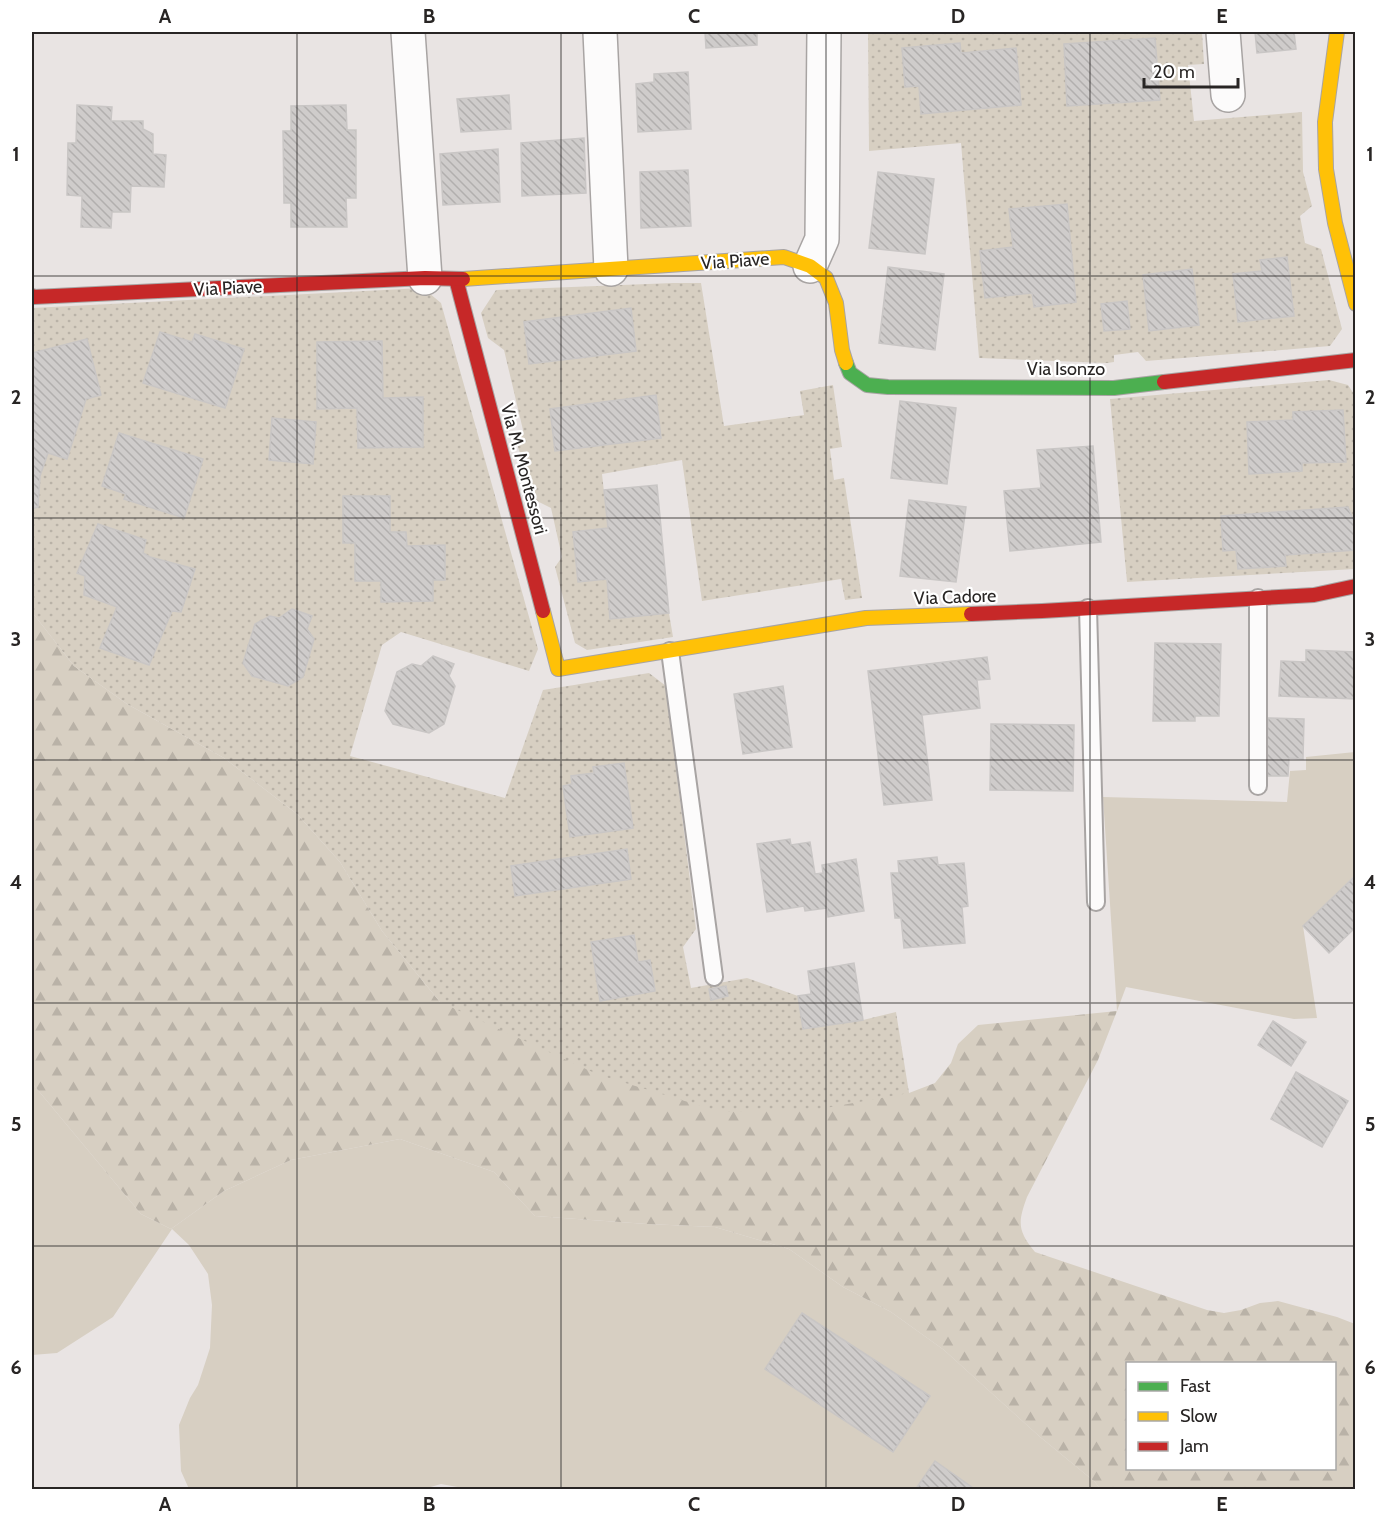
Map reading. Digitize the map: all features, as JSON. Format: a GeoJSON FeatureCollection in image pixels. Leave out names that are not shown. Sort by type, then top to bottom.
{"type":"FeatureCollection","features":[{"type":"Feature","properties":{"kind":"street"},"geometry":{"type":"LineString","coordinates":[[408,32],[440,279]]}},
{"type":"Feature","properties":{"kind":"street"},"geometry":{"type":"LineString","coordinates":[[600,32],[611,269]]}},
{"type":"Feature","properties":{"kind":"street"},"geometry":{"type":"LineString","coordinates":[[810,266],[822,239],[824,32]]}},
{"type":"Feature","properties":{"kind":"street"},"geometry":{"type":"LineString","coordinates":[[1224,32],[1228,95]]}},
{"type":"Feature","properties":{"kind":"street"},"geometry":{"type":"LineString","coordinates":[[1338,32],[1325,122],[1326,169],[1335,224],[1356,304]]}},
{"type":"Feature","properties":{"kind":"street","name":"Via Piave"},"geometry":{"type":"LineString","coordinates":[[32,296],[440,279],[784,257],[810,266],[826,278],[836,303]]}},
{"type":"Feature","properties":{"kind":"street","name":"Via M. Montessori"},"geometry":{"type":"LineString","coordinates":[[440,279],[558,669]]}},
{"type":"Feature","properties":{"kind":"street","name":"Via Isonzo"},"geometry":{"type":"LineString","coordinates":[[836,303],[842,350],[850,373],[867,385],[1114,388],[1356,360]]}},
{"type":"Feature","properties":{"kind":"street","name":"Via Cadore"},"geometry":{"type":"LineString","coordinates":[[558,669],[866,618],[1314,595],[1356,586]]}},
{"type":"Feature","properties":{"kind":"lane"},"geometry":{"type":"LineString","coordinates":[[1258,598],[1258,786]]}},
{"type":"Feature","properties":{"kind":"lane"},"geometry":{"type":"LineString","coordinates":[[1088,608],[1096,902]]}},
{"type":"Feature","properties":{"kind":"lane"},"geometry":{"type":"LineString","coordinates":[[670,651],[714,977]]}},
{"type":"Feature","properties":{"kind":"green space"},"geometry":{"type":"Polygon","coordinates":[[[868,32],[1202,32],[1204,64],[1188,65],[1194,121],[1302,112],[1303,172],[1312,206],[1300,216],[1305,243],[1321,249],[1342,329],[1330,346],[1146,361],[1138,352],[1114,355],[1114,362],[1107,363],[979,358],[961,143],[869,151],[868,32]]]}},
{"type":"Feature","properties":{"kind":"green space"},"geometry":{"type":"Polygon","coordinates":[[[701,283],[724,426],[804,415],[800,391],[833,385],[842,447],[830,449],[834,480],[844,478],[862,598],[845,600],[841,579],[702,601],[682,460],[602,474],[608,528],[573,532],[579,582],[607,579],[610,618],[669,613],[673,637],[587,650],[575,643],[555,567],[562,557],[551,508],[535,500],[516,441],[523,430],[504,350],[488,338],[481,313],[496,290],[701,283]]]}},
{"type":"Feature","properties":{"kind":"green space"},"geometry":{"type":"Polygon","coordinates":[[[423,288],[441,303],[538,649],[529,671],[401,632],[382,645],[350,756],[505,798],[543,690],[649,673],[666,686],[696,929],[683,947],[691,988],[747,978],[798,996],[803,1029],[863,1020],[896,1012],[909,1093],[820,1109],[721,1112],[599,1075],[440,1002],[382,931],[340,862],[297,814],[224,758],[127,704],[74,666],[32,612],[32,308],[423,288]]]}},
{"type":"Feature","properties":{"kind":"green space"},"geometry":{"type":"Polygon","coordinates":[[[1329,380],[1348,385],[1356,397],[1355,569],[1127,582],[1110,399],[1329,380]]]}},
{"type":"Feature","properties":{"kind":"green space"},"geometry":{"type":"Polygon","coordinates":[[[32,612],[74,666],[127,704],[224,758],[297,814],[340,862],[382,931],[440,1002],[909,1093],[935,1083],[951,1063],[958,1044],[978,1025],[1117,1011],[1098,1060],[1027,1197],[1021,1220],[1022,1232],[1035,1252],[1207,1310],[1224,1313],[1260,1303],[1278,1301],[1355,1324],[1355,1489],[1100,1489],[1095,1482],[1039,1436],[944,1350],[891,1312],[843,1287],[789,1249],[715,1227],[535,1216],[494,1172],[400,1139],[291,1160],[224,1191],[171,1229],[141,1214],[32,1083],[32,612]]]}},
{"type":"Feature","properties":{"kind":"green space"},"geometry":{"type":"Polygon","coordinates":[[[1355,752],[1355,875],[1303,926],[1317,1018],[1294,1019],[1126,987],[1117,1011],[1103,797],[1287,802],[1290,771],[1306,770],[1306,757],[1355,752]]]}},
{"type":"Feature","properties":{"kind":"green space"},"geometry":{"type":"Polygon","coordinates":[[[32,1083],[141,1214],[171,1229],[224,1191],[291,1160],[400,1139],[494,1172],[535,1216],[715,1227],[789,1249],[843,1287],[891,1312],[944,1350],[1039,1436],[1095,1482],[1100,1489],[474,1490],[441,1484],[420,1490],[189,1489],[181,1471],[179,1425],[198,1385],[210,1348],[212,1305],[208,1274],[189,1245],[172,1229],[113,1317],[57,1353],[32,1355],[32,1083]]]}},
{"type":"Feature","properties":{"kind":"building"},"geometry":{"type":"Polygon","coordinates":[[[705,32],[757,32],[757,45],[706,48],[705,32]]]}},
{"type":"Feature","properties":{"kind":"building"},"geometry":{"type":"Polygon","coordinates":[[[1255,32],[1294,32],[1296,49],[1257,53],[1255,32]]]}},
{"type":"Feature","properties":{"kind":"building"},"geometry":{"type":"Polygon","coordinates":[[[1155,38],[1160,100],[1067,106],[1064,44],[1155,38]]]}},
{"type":"Feature","properties":{"kind":"building"},"geometry":{"type":"Polygon","coordinates":[[[960,43],[961,53],[1016,48],[1021,105],[921,114],[919,86],[905,87],[902,48],[960,43]]]}},
{"type":"Feature","properties":{"kind":"building"},"geometry":{"type":"Polygon","coordinates":[[[688,72],[691,129],[638,132],[636,84],[654,82],[654,74],[688,72]]]}},
{"type":"Feature","properties":{"kind":"building"},"geometry":{"type":"Polygon","coordinates":[[[509,95],[511,129],[461,132],[457,99],[509,95]]]}},
{"type":"Feature","properties":{"kind":"building"},"geometry":{"type":"Polygon","coordinates":[[[77,105],[112,107],[111,121],[143,121],[143,129],[153,134],[153,154],[166,155],[164,187],[131,186],[130,212],[112,212],[111,228],[81,227],[82,196],[67,195],[68,143],[76,143],[77,105]]]}},
{"type":"Feature","properties":{"kind":"building"},"geometry":{"type":"Polygon","coordinates":[[[346,105],[347,130],[356,130],[356,198],[346,198],[347,227],[291,227],[291,203],[284,203],[283,131],[291,131],[291,106],[346,105]]]}},
{"type":"Feature","properties":{"kind":"building"},"geometry":{"type":"Polygon","coordinates":[[[584,138],[586,193],[522,196],[521,143],[584,138]]]}},
{"type":"Feature","properties":{"kind":"building"},"geometry":{"type":"Polygon","coordinates":[[[498,149],[500,202],[443,205],[440,154],[498,149]]]}},
{"type":"Feature","properties":{"kind":"building"},"geometry":{"type":"Polygon","coordinates":[[[688,170],[691,226],[641,228],[640,172],[688,170]]]}},
{"type":"Feature","properties":{"kind":"building"},"geometry":{"type":"Polygon","coordinates":[[[878,172],[934,179],[925,254],[869,248],[878,172]]]}},
{"type":"Feature","properties":{"kind":"building"},"geometry":{"type":"Polygon","coordinates":[[[1067,204],[1076,302],[1034,307],[1032,293],[985,298],[980,251],[1013,247],[1009,209],[1067,204]]]}},
{"type":"Feature","properties":{"kind":"building"},"geometry":{"type":"Polygon","coordinates":[[[1287,257],[1294,316],[1238,322],[1233,274],[1262,271],[1260,260],[1287,257]]]}},
{"type":"Feature","properties":{"kind":"building"},"geometry":{"type":"Polygon","coordinates":[[[888,267],[944,274],[935,350],[879,343],[888,267]]]}},
{"type":"Feature","properties":{"kind":"building"},"geometry":{"type":"Polygon","coordinates":[[[1192,269],[1199,325],[1149,331],[1143,275],[1192,269]]]}},
{"type":"Feature","properties":{"kind":"building"},"geometry":{"type":"Polygon","coordinates":[[[1127,301],[1130,329],[1104,331],[1101,304],[1127,301]]]}},
{"type":"Feature","properties":{"kind":"building"},"geometry":{"type":"Polygon","coordinates":[[[631,308],[636,351],[529,364],[524,322],[631,308]]]}},
{"type":"Feature","properties":{"kind":"building"},"geometry":{"type":"Polygon","coordinates":[[[160,332],[192,342],[195,334],[244,349],[225,408],[143,383],[160,332]]]}},
{"type":"Feature","properties":{"kind":"building"},"geometry":{"type":"Polygon","coordinates":[[[87,339],[101,395],[86,399],[67,459],[48,453],[40,476],[38,507],[32,509],[32,353],[87,339]]]}},
{"type":"Feature","properties":{"kind":"building"},"geometry":{"type":"Polygon","coordinates":[[[382,341],[383,398],[423,397],[423,447],[358,448],[357,408],[317,409],[317,342],[382,341]]]}},
{"type":"Feature","properties":{"kind":"building"},"geometry":{"type":"Polygon","coordinates":[[[656,395],[661,438],[555,451],[550,409],[656,395]]]}},
{"type":"Feature","properties":{"kind":"building"},"geometry":{"type":"Polygon","coordinates":[[[900,401],[956,408],[947,484],[891,478],[900,401]]]}},
{"type":"Feature","properties":{"kind":"building"},"geometry":{"type":"Polygon","coordinates":[[[1343,410],[1346,462],[1302,463],[1302,471],[1249,474],[1247,422],[1293,420],[1293,412],[1343,410]]]}},
{"type":"Feature","properties":{"kind":"building"},"geometry":{"type":"Polygon","coordinates":[[[272,418],[316,422],[313,464],[269,460],[272,418]]]}},
{"type":"Feature","properties":{"kind":"building"},"geometry":{"type":"Polygon","coordinates":[[[119,433],[203,459],[184,518],[124,499],[126,494],[102,486],[119,433]]]}},
{"type":"Feature","properties":{"kind":"building"},"geometry":{"type":"Polygon","coordinates":[[[1093,446],[1101,542],[1010,551],[1004,491],[1041,488],[1037,450],[1093,446]]]}},
{"type":"Feature","properties":{"kind":"building"},"geometry":{"type":"Polygon","coordinates":[[[657,485],[669,613],[610,619],[607,579],[578,582],[573,532],[608,528],[604,490],[657,485]]]}},
{"type":"Feature","properties":{"kind":"building"},"geometry":{"type":"Polygon","coordinates":[[[343,496],[390,496],[390,532],[406,532],[407,546],[445,545],[445,580],[433,580],[433,601],[381,602],[381,581],[355,581],[355,543],[343,543],[343,496]]]}},
{"type":"Feature","properties":{"kind":"building"},"geometry":{"type":"Polygon","coordinates":[[[909,500],[966,507],[956,582],[900,576],[909,500]]]}},
{"type":"Feature","properties":{"kind":"building"},"geometry":{"type":"Polygon","coordinates":[[[1348,507],[1356,526],[1356,550],[1285,555],[1286,566],[1238,569],[1236,550],[1223,551],[1221,516],[1348,507]]]}},
{"type":"Feature","properties":{"kind":"building"},"geometry":{"type":"Polygon","coordinates":[[[98,524],[146,540],[143,553],[150,557],[195,569],[181,612],[172,611],[149,665],[100,648],[117,607],[84,595],[85,576],[77,573],[98,524]]]}},
{"type":"Feature","properties":{"kind":"building"},"geometry":{"type":"Polygon","coordinates":[[[292,609],[312,616],[307,629],[314,639],[303,677],[288,686],[252,676],[243,663],[255,624],[270,616],[279,618],[292,609]]]}},
{"type":"Feature","properties":{"kind":"building"},"geometry":{"type":"Polygon","coordinates":[[[1155,643],[1221,644],[1219,716],[1195,716],[1195,721],[1153,721],[1155,643]]]}},
{"type":"Feature","properties":{"kind":"building"},"geometry":{"type":"Polygon","coordinates":[[[1306,650],[1356,652],[1356,699],[1279,696],[1281,661],[1306,662],[1306,650]]]}},
{"type":"Feature","properties":{"kind":"building"},"geometry":{"type":"Polygon","coordinates":[[[433,656],[454,664],[449,676],[455,686],[444,724],[429,733],[393,724],[385,711],[397,672],[412,664],[421,666],[433,656]]]}},
{"type":"Feature","properties":{"kind":"building"},"geometry":{"type":"Polygon","coordinates":[[[987,657],[990,679],[977,680],[980,708],[922,715],[932,800],[884,805],[868,671],[987,657]]]}},
{"type":"Feature","properties":{"kind":"building"},"geometry":{"type":"Polygon","coordinates":[[[783,686],[792,747],[743,754],[734,694],[783,686]]]}},
{"type":"Feature","properties":{"kind":"building"},"geometry":{"type":"Polygon","coordinates":[[[1268,718],[1304,719],[1303,759],[1289,758],[1288,776],[1266,776],[1268,718]]]}},
{"type":"Feature","properties":{"kind":"building"},"geometry":{"type":"Polygon","coordinates":[[[991,724],[1074,725],[1073,791],[990,790],[991,724]]]}},
{"type":"Feature","properties":{"kind":"building"},"geometry":{"type":"Polygon","coordinates":[[[624,763],[633,828],[570,837],[563,786],[572,784],[571,776],[594,773],[593,767],[624,763]]]}},
{"type":"Feature","properties":{"kind":"building"},"geometry":{"type":"Polygon","coordinates":[[[790,839],[791,845],[810,842],[815,874],[823,873],[822,865],[856,859],[864,911],[828,917],[827,908],[805,911],[804,906],[767,912],[757,844],[790,839]]]}},
{"type":"Feature","properties":{"kind":"building"},"geometry":{"type":"Polygon","coordinates":[[[627,849],[631,879],[515,896],[511,866],[627,849]]]}},
{"type":"Feature","properties":{"kind":"building"},"geometry":{"type":"Polygon","coordinates":[[[937,857],[938,865],[964,863],[968,906],[962,907],[965,943],[904,948],[901,918],[895,918],[891,873],[899,873],[898,861],[937,857]]]}},
{"type":"Feature","properties":{"kind":"building"},"geometry":{"type":"Polygon","coordinates":[[[1356,875],[1356,927],[1329,953],[1303,926],[1356,875]]]}},
{"type":"Feature","properties":{"kind":"building"},"geometry":{"type":"Polygon","coordinates":[[[634,935],[638,962],[650,960],[655,991],[600,1001],[591,942],[634,935]]]}},
{"type":"Feature","properties":{"kind":"building"},"geometry":{"type":"Polygon","coordinates":[[[854,963],[863,1020],[803,1029],[798,996],[811,994],[808,971],[854,963]]]}},
{"type":"Feature","properties":{"kind":"building"},"geometry":{"type":"Polygon","coordinates":[[[726,986],[728,996],[711,1000],[709,989],[726,986]]]}},
{"type":"Feature","properties":{"kind":"building"},"geometry":{"type":"Polygon","coordinates":[[[1273,1021],[1306,1042],[1291,1066],[1258,1045],[1273,1021]]]}},
{"type":"Feature","properties":{"kind":"building"},"geometry":{"type":"Polygon","coordinates":[[[1296,1072],[1348,1101],[1322,1147],[1271,1119],[1296,1072]]]}},
{"type":"Feature","properties":{"kind":"building"},"geometry":{"type":"Polygon","coordinates":[[[802,1313],[930,1396],[893,1452],[765,1369],[802,1313]]]}},
{"type":"Feature","properties":{"kind":"building"},"geometry":{"type":"Polygon","coordinates":[[[935,1461],[976,1490],[915,1490],[935,1461]]]}},
{"type":"Feature","properties":{"kind":"traffic: fast"},"geometry":{"type":"LineString","coordinates":[[846,363],[850,373],[867,385],[888,387],[1114,388],[1164,382]]}},
{"type":"Feature","properties":{"kind":"traffic: slow"},"geometry":{"type":"LineString","coordinates":[[1337,32],[1325,122],[1326,169],[1335,223],[1356,304]]}},
{"type":"Feature","properties":{"kind":"traffic: slow"},"geometry":{"type":"LineString","coordinates":[[463,279],[784,257],[810,266],[826,278],[836,303],[842,350],[846,363]]}},
{"type":"Feature","properties":{"kind":"traffic: slow"},"geometry":{"type":"LineString","coordinates":[[543,611],[558,669],[866,618],[971,614]]}},
{"type":"Feature","properties":{"kind":"traffic: jam"},"geometry":{"type":"LineString","coordinates":[[32,296],[425,278],[463,279]]}},
{"type":"Feature","properties":{"kind":"traffic: jam"},"geometry":{"type":"LineString","coordinates":[[456,279],[543,611]]}},
{"type":"Feature","properties":{"kind":"traffic: jam"},"geometry":{"type":"LineString","coordinates":[[1164,382],[1356,360]]}},
{"type":"Feature","properties":{"kind":"traffic: jam"},"geometry":{"type":"LineString","coordinates":[[971,614],[1314,595],[1356,586]]}}]}
